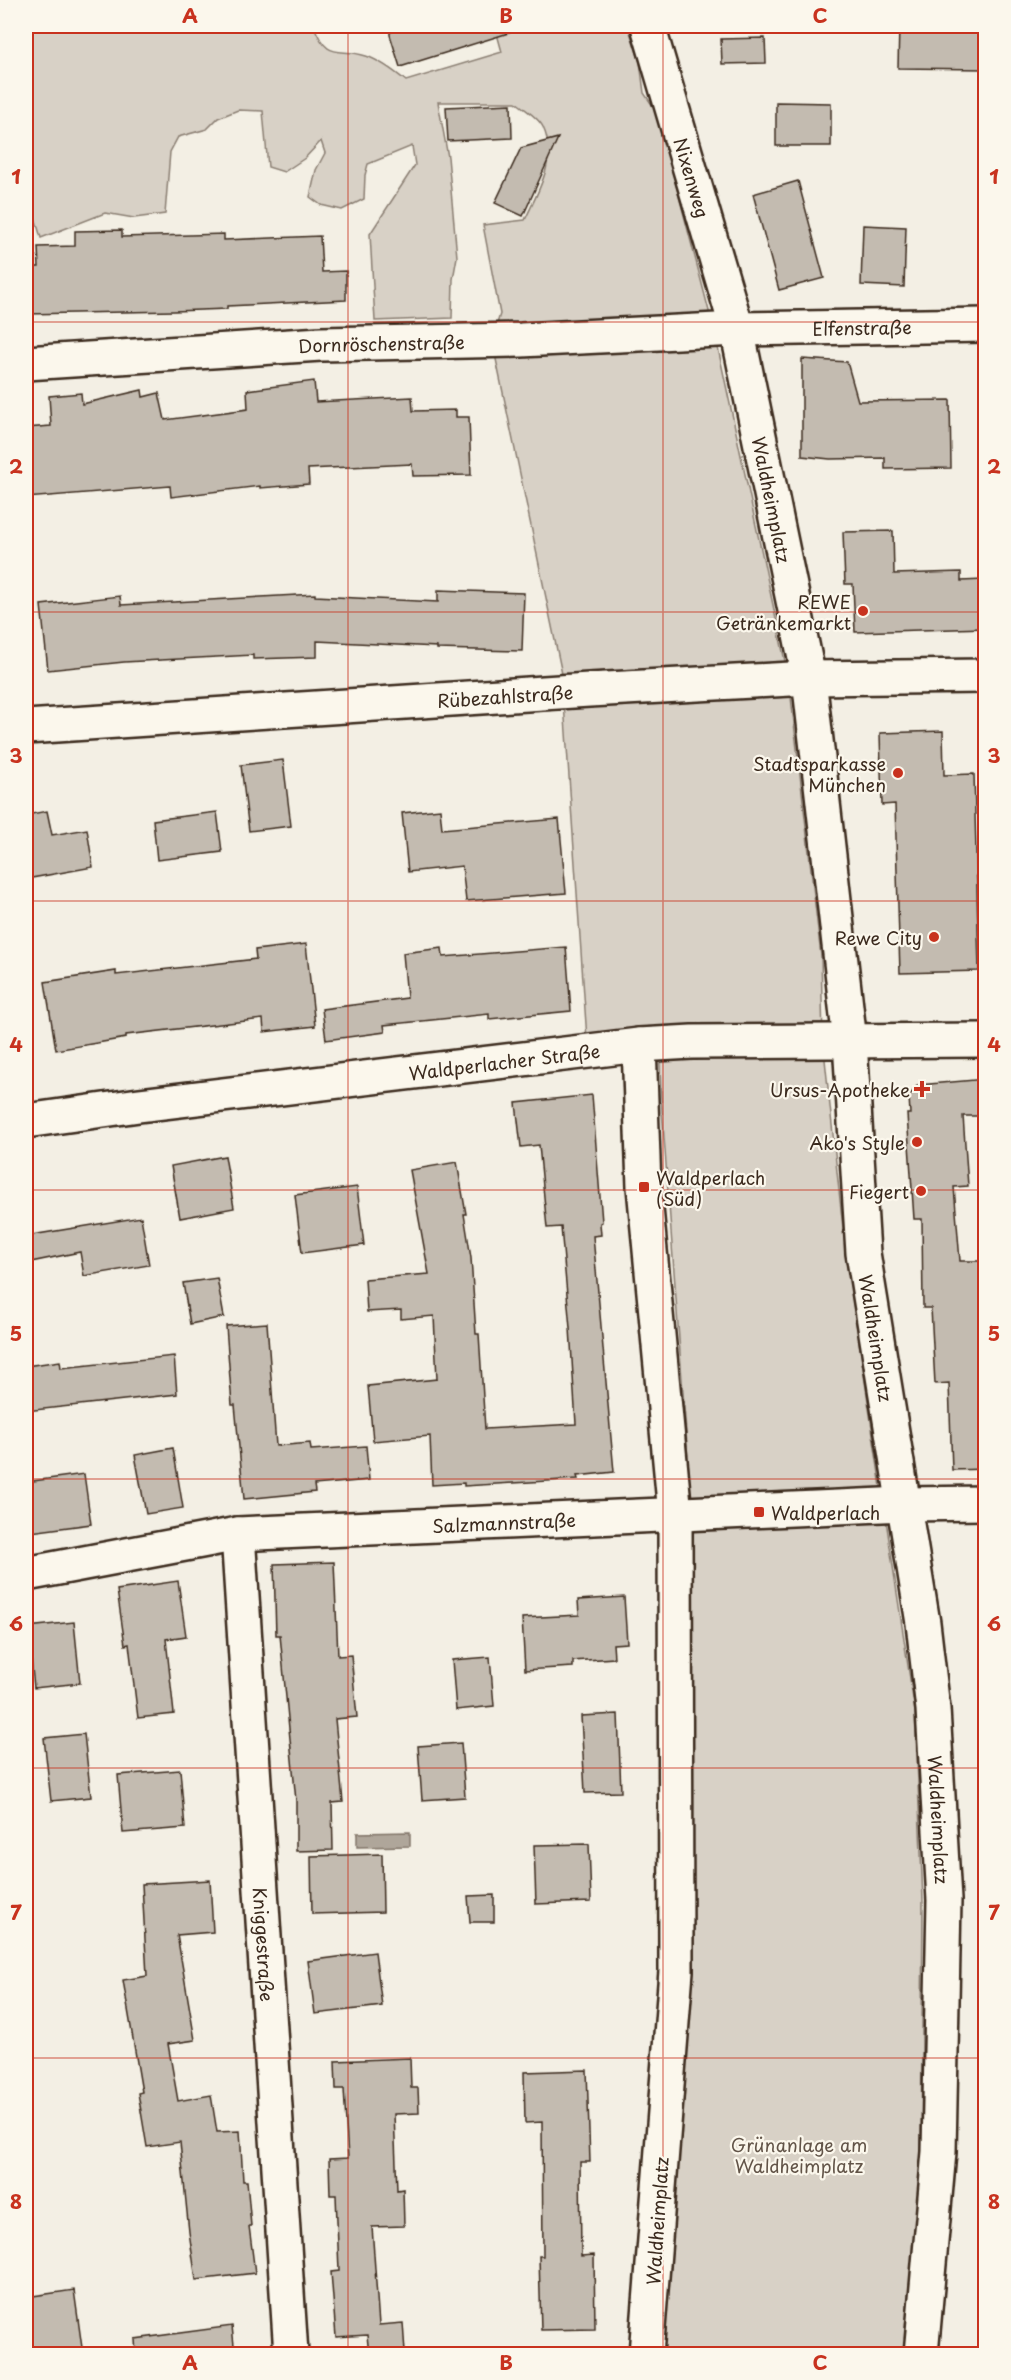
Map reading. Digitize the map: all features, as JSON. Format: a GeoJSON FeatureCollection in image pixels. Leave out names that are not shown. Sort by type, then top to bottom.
{"type":"FeatureCollection","features":[{"type":"Feature","properties":{"kind":"street","name":"Nixenweg"},"geometry":{"type":"LineString","coordinates":[[648,26],[737,329]]}},
{"type":"Feature","properties":{"kind":"street","name":"Elfenstraße"},"geometry":{"type":"LineString","coordinates":[[737,329],[986,325]]}},
{"type":"Feature","properties":{"kind":"street","name":"Dornröschenstraße"},"geometry":{"type":"LineString","coordinates":[[26,363],[321,344],[521,340],[737,329]]}},
{"type":"Feature","properties":{"kind":"street","name":"Waldheimplatz"},"geometry":{"type":"LineString","coordinates":[[737,329],[809,678],[850,1042],[863,1253],[923,1623],[933,1709],[944,1899],[939,2152],[921,2355]]}},
{"type":"Feature","properties":{"kind":"street","name":"Rübezahlstraße"},"geometry":{"type":"LineString","coordinates":[[26,727],[809,678],[986,676]]}},
{"type":"Feature","properties":{"kind":"street","name":"Waldperlacher Straße"},"geometry":{"type":"LineString","coordinates":[[26,1120],[639,1045],[692,1042],[986,1040]]}},
{"type":"Feature","properties":{"kind":"street","name":"Waldheimplatz"},"geometry":{"type":"LineString","coordinates":[[639,1045],[644,1187],[675,1514],[676,1971],[646,2355]]}},
{"type":"Feature","properties":{"kind":"street","name":"Salzmannstraße"},"geometry":{"type":"LineString","coordinates":[[26,1574],[238,1534],[904,1504],[986,1503]]}},
{"type":"Feature","properties":{"kind":"street","name":"Kniggestraße"},"geometry":{"type":"LineString","coordinates":[[238,1534],[291,2355]]}},
{"type":"Feature","properties":{"kind":"green space","name":"Grünanlage am Waldheimplatz"},"geometry":{"type":"Polygon","coordinates":[[[26,26],[314,26],[324,45],[329,49],[372,58],[406,81],[502,52],[496,30],[510,26],[628,26],[640,62],[644,93],[657,112],[715,334],[789,680],[821,956],[823,1041],[846,1256],[915,1712],[923,1901],[921,2159],[904,2354],[662,2354],[689,1473],[661,1097],[659,1034],[587,1039],[562,674],[492,340],[500,314],[483,225],[525,220],[540,187],[547,163],[547,139],[543,127],[535,117],[516,102],[438,102],[448,157],[457,257],[453,279],[452,318],[375,321],[370,234],[415,165],[412,146],[368,164],[364,199],[342,210],[321,205],[310,197],[316,170],[325,153],[321,141],[305,158],[284,172],[268,167],[263,111],[238,110],[218,118],[207,129],[178,137],[170,152],[165,214],[134,218],[105,213],[41,238],[26,186],[26,26]]]}},
{"type":"Feature","properties":{"kind":"shaded area"},"geometry":{"type":"Polygon","coordinates":[[[410,1832],[410,1846],[357,1847],[357,1833],[410,1832]]]}},
{"type":"Feature","properties":{"kind":"building"},"geometry":{"type":"Polygon","coordinates":[[[398,26],[514,26],[515,31],[400,67],[390,35],[390,32],[399,30],[398,26]]]}},
{"type":"Feature","properties":{"kind":"building"},"geometry":{"type":"Polygon","coordinates":[[[899,26],[986,26],[986,69],[898,68],[899,26]]]}},
{"type":"Feature","properties":{"kind":"building"},"geometry":{"type":"Polygon","coordinates":[[[765,38],[766,63],[722,64],[721,39],[765,38]]]}},
{"type":"Feature","properties":{"kind":"building"},"geometry":{"type":"Polygon","coordinates":[[[776,102],[831,103],[831,146],[776,146],[776,102]]]}},
{"type":"Feature","properties":{"kind":"building"},"geometry":{"type":"Polygon","coordinates":[[[511,104],[512,138],[448,141],[446,107],[511,104]]]}},
{"type":"Feature","properties":{"kind":"building"},"geometry":{"type":"Polygon","coordinates":[[[558,138],[523,216],[495,203],[521,148],[558,138]]]}},
{"type":"Feature","properties":{"kind":"building"},"geometry":{"type":"Polygon","coordinates":[[[798,181],[824,278],[779,290],[753,194],[798,181]]]}},
{"type":"Feature","properties":{"kind":"building"},"geometry":{"type":"Polygon","coordinates":[[[863,225],[906,227],[904,287],[861,285],[863,225]]]}},
{"type":"Feature","properties":{"kind":"building"},"geometry":{"type":"Polygon","coordinates":[[[122,230],[122,237],[224,234],[224,240],[320,236],[322,272],[346,271],[346,300],[227,306],[227,309],[26,314],[26,267],[39,267],[38,247],[75,246],[75,231],[122,230]]]}},
{"type":"Feature","properties":{"kind":"building"},"geometry":{"type":"Polygon","coordinates":[[[802,359],[847,362],[858,401],[950,400],[951,468],[885,469],[885,458],[830,459],[802,456],[802,359]]]}},
{"type":"Feature","properties":{"kind":"building"},"geometry":{"type":"Polygon","coordinates":[[[314,381],[316,402],[412,397],[413,411],[456,410],[456,417],[469,417],[471,475],[413,476],[412,464],[308,469],[309,484],[260,488],[260,486],[171,497],[170,486],[26,498],[26,428],[51,426],[49,396],[81,393],[82,404],[142,390],[143,397],[159,393],[165,420],[248,409],[247,390],[314,381]]]}},
{"type":"Feature","properties":{"kind":"building"},"geometry":{"type":"Polygon","coordinates":[[[893,531],[894,574],[961,572],[961,581],[984,580],[985,628],[855,632],[853,584],[845,584],[843,532],[893,531]]]}},
{"type":"Feature","properties":{"kind":"building"},"geometry":{"type":"Polygon","coordinates":[[[438,590],[524,593],[522,651],[437,649],[437,647],[317,641],[317,657],[253,659],[253,655],[124,662],[48,670],[41,605],[120,596],[121,605],[315,594],[315,596],[438,602],[438,590]]]}},
{"type":"Feature","properties":{"kind":"building"},"geometry":{"type":"Polygon","coordinates":[[[943,731],[944,775],[974,774],[979,971],[900,973],[895,804],[882,805],[880,733],[943,731]]]}},
{"type":"Feature","properties":{"kind":"building"},"geometry":{"type":"Polygon","coordinates":[[[283,760],[291,826],[249,831],[241,765],[283,760]]]}},
{"type":"Feature","properties":{"kind":"building"},"geometry":{"type":"Polygon","coordinates":[[[440,809],[442,829],[559,819],[566,893],[466,901],[462,866],[408,872],[402,813],[440,809]]]}},
{"type":"Feature","properties":{"kind":"building"},"geometry":{"type":"Polygon","coordinates":[[[47,811],[52,835],[87,829],[93,867],[26,879],[26,815],[47,811]]]}},
{"type":"Feature","properties":{"kind":"building"},"geometry":{"type":"Polygon","coordinates":[[[217,812],[222,852],[157,860],[153,820],[217,812]]]}},
{"type":"Feature","properties":{"kind":"building"},"geometry":{"type":"Polygon","coordinates":[[[306,944],[315,1026],[264,1032],[263,1019],[126,1035],[126,1038],[56,1050],[45,982],[116,971],[116,975],[256,959],[255,950],[306,944]]]}},
{"type":"Feature","properties":{"kind":"building"},"geometry":{"type":"Polygon","coordinates":[[[566,947],[571,1011],[489,1019],[489,1014],[384,1025],[385,1032],[326,1040],[322,1009],[407,998],[403,953],[442,948],[443,957],[566,947]]]}},
{"type":"Feature","properties":{"kind":"building"},"geometry":{"type":"Polygon","coordinates":[[[986,1079],[986,1116],[963,1116],[968,1186],[954,1187],[960,1261],[986,1261],[986,1469],[952,1470],[949,1383],[935,1384],[931,1308],[923,1308],[922,1219],[914,1219],[907,1114],[910,1114],[909,1096],[918,1085],[986,1079]]]}},
{"type":"Feature","properties":{"kind":"building"},"geometry":{"type":"Polygon","coordinates":[[[592,1095],[602,1222],[600,1223],[601,1235],[593,1236],[614,1472],[577,1476],[578,1479],[464,1486],[464,1483],[432,1485],[430,1436],[373,1441],[368,1386],[437,1379],[434,1316],[401,1319],[401,1310],[367,1312],[365,1279],[429,1274],[410,1170],[457,1162],[471,1258],[476,1334],[479,1334],[485,1429],[576,1424],[561,1227],[547,1228],[539,1145],[521,1147],[516,1103],[592,1095]]]}},
{"type":"Feature","properties":{"kind":"building"},"geometry":{"type":"Polygon","coordinates":[[[225,1156],[234,1208],[180,1218],[171,1166],[225,1156]]]}},
{"type":"Feature","properties":{"kind":"building"},"geometry":{"type":"Polygon","coordinates":[[[357,1187],[364,1245],[302,1253],[295,1195],[357,1187]]]}},
{"type":"Feature","properties":{"kind":"building"},"geometry":{"type":"Polygon","coordinates":[[[141,1217],[149,1265],[84,1276],[80,1252],[26,1263],[26,1236],[141,1217]]]}},
{"type":"Feature","properties":{"kind":"building"},"geometry":{"type":"Polygon","coordinates":[[[217,1278],[224,1317],[190,1324],[183,1283],[217,1278]]]}},
{"type":"Feature","properties":{"kind":"building"},"geometry":{"type":"Polygon","coordinates":[[[267,1323],[276,1446],[310,1443],[311,1450],[366,1446],[369,1480],[314,1485],[315,1492],[244,1499],[235,1405],[232,1405],[226,1326],[267,1323]]]}},
{"type":"Feature","properties":{"kind":"building"},"geometry":{"type":"Polygon","coordinates":[[[174,1356],[177,1394],[26,1411],[26,1366],[60,1361],[61,1368],[174,1356]]]}},
{"type":"Feature","properties":{"kind":"building"},"geometry":{"type":"Polygon","coordinates":[[[173,1448],[183,1508],[146,1514],[135,1455],[173,1448]]]}},
{"type":"Feature","properties":{"kind":"building"},"geometry":{"type":"Polygon","coordinates":[[[84,1474],[91,1524],[31,1532],[26,1482],[84,1474]]]}},
{"type":"Feature","properties":{"kind":"building"},"geometry":{"type":"Polygon","coordinates":[[[334,1562],[338,1656],[351,1655],[357,1717],[335,1719],[343,1802],[332,1803],[333,1850],[296,1851],[296,1801],[280,1635],[276,1635],[274,1564],[334,1562]]]}},
{"type":"Feature","properties":{"kind":"building"},"geometry":{"type":"Polygon","coordinates":[[[178,1581],[186,1636],[166,1639],[174,1714],[138,1718],[129,1644],[125,1645],[117,1590],[178,1581]]]}},
{"type":"Feature","properties":{"kind":"building"},"geometry":{"type":"Polygon","coordinates":[[[624,1597],[627,1643],[613,1644],[614,1658],[573,1661],[573,1667],[525,1670],[522,1618],[579,1615],[578,1600],[624,1597]]]}},
{"type":"Feature","properties":{"kind":"building"},"geometry":{"type":"Polygon","coordinates":[[[74,1622],[80,1683],[34,1688],[28,1627],[74,1622]]]}},
{"type":"Feature","properties":{"kind":"building"},"geometry":{"type":"Polygon","coordinates":[[[490,1657],[494,1706],[456,1710],[452,1660],[490,1657]]]}},
{"type":"Feature","properties":{"kind":"building"},"geometry":{"type":"Polygon","coordinates":[[[618,1714],[621,1792],[585,1793],[581,1716],[618,1714]]]}},
{"type":"Feature","properties":{"kind":"building"},"geometry":{"type":"Polygon","coordinates":[[[84,1734],[91,1797],[51,1801],[44,1738],[84,1734]]]}},
{"type":"Feature","properties":{"kind":"building"},"geometry":{"type":"Polygon","coordinates":[[[461,1743],[465,1797],[422,1800],[418,1746],[461,1743]]]}},
{"type":"Feature","properties":{"kind":"building"},"geometry":{"type":"Polygon","coordinates":[[[180,1770],[185,1828],[123,1833],[118,1775],[180,1770]]]}},
{"type":"Feature","properties":{"kind":"building"},"geometry":{"type":"Polygon","coordinates":[[[589,1844],[591,1902],[536,1904],[534,1845],[589,1844]]]}},
{"type":"Feature","properties":{"kind":"building"},"geometry":{"type":"Polygon","coordinates":[[[382,1854],[383,1912],[312,1914],[311,1856],[382,1854]]]}},
{"type":"Feature","properties":{"kind":"building"},"geometry":{"type":"Polygon","coordinates":[[[210,1880],[213,1932],[177,1935],[195,2040],[168,2044],[178,2101],[211,2095],[217,2132],[240,2131],[243,2181],[247,2181],[251,2226],[249,2226],[255,2273],[196,2280],[180,2142],[147,2147],[138,2093],[142,2092],[123,1980],[147,1976],[142,1884],[210,1880]]]}},
{"type":"Feature","properties":{"kind":"building"},"geometry":{"type":"Polygon","coordinates":[[[494,1895],[494,1922],[470,1922],[468,1896],[494,1895]]]}},
{"type":"Feature","properties":{"kind":"building"},"geometry":{"type":"Polygon","coordinates":[[[375,1952],[382,2006],[315,2014],[308,1961],[375,1952]]]}},
{"type":"Feature","properties":{"kind":"building"},"geometry":{"type":"Polygon","coordinates":[[[410,2058],[411,2088],[418,2088],[419,2113],[394,2114],[397,2190],[403,2189],[404,2226],[372,2227],[379,2325],[403,2323],[405,2352],[369,2355],[367,2335],[336,2337],[331,2272],[339,2271],[336,2195],[330,2195],[329,2159],[348,2158],[344,2089],[336,2089],[335,2061],[410,2058]]]}},
{"type":"Feature","properties":{"kind":"building"},"geometry":{"type":"Polygon","coordinates":[[[587,2070],[590,2162],[580,2162],[581,2256],[594,2255],[595,2329],[541,2330],[539,2256],[543,2256],[542,2122],[525,2123],[524,2072],[587,2070]]]}},
{"type":"Feature","properties":{"kind":"building"},"geometry":{"type":"Polygon","coordinates":[[[74,2290],[83,2355],[26,2355],[26,2297],[74,2290]]]}},
{"type":"Feature","properties":{"kind":"building"},"geometry":{"type":"Polygon","coordinates":[[[232,2326],[235,2355],[136,2355],[135,2339],[232,2326]]]}},
{"type":"Feature","properties":{"kind":"place","name":"REWE Getränkemarkt"},"geometry":{"type":"Point","coordinates":[863,611]}},
{"type":"Feature","properties":{"kind":"place","name":"Stadtsparkasse München"},"geometry":{"type":"Point","coordinates":[898,773]}},
{"type":"Feature","properties":{"kind":"place","name":"Rewe City"},"geometry":{"type":"Point","coordinates":[934,937]}},
{"type":"Feature","properties":{"kind":"place","name":"Ursus-Apotheke"},"geometry":{"type":"Point","coordinates":[922,1089]}},
{"type":"Feature","properties":{"kind":"place","name":"Ako's Style"},"geometry":{"type":"Point","coordinates":[917,1142]}},
{"type":"Feature","properties":{"kind":"place","name":"Waldperlach (Süd)"},"geometry":{"type":"Point","coordinates":[644,1187]}},
{"type":"Feature","properties":{"kind":"place","name":"Fiegert"},"geometry":{"type":"Point","coordinates":[921,1191]}},
{"type":"Feature","properties":{"kind":"place","name":"Waldperlach"},"geometry":{"type":"Point","coordinates":[759,1512]}}]}
